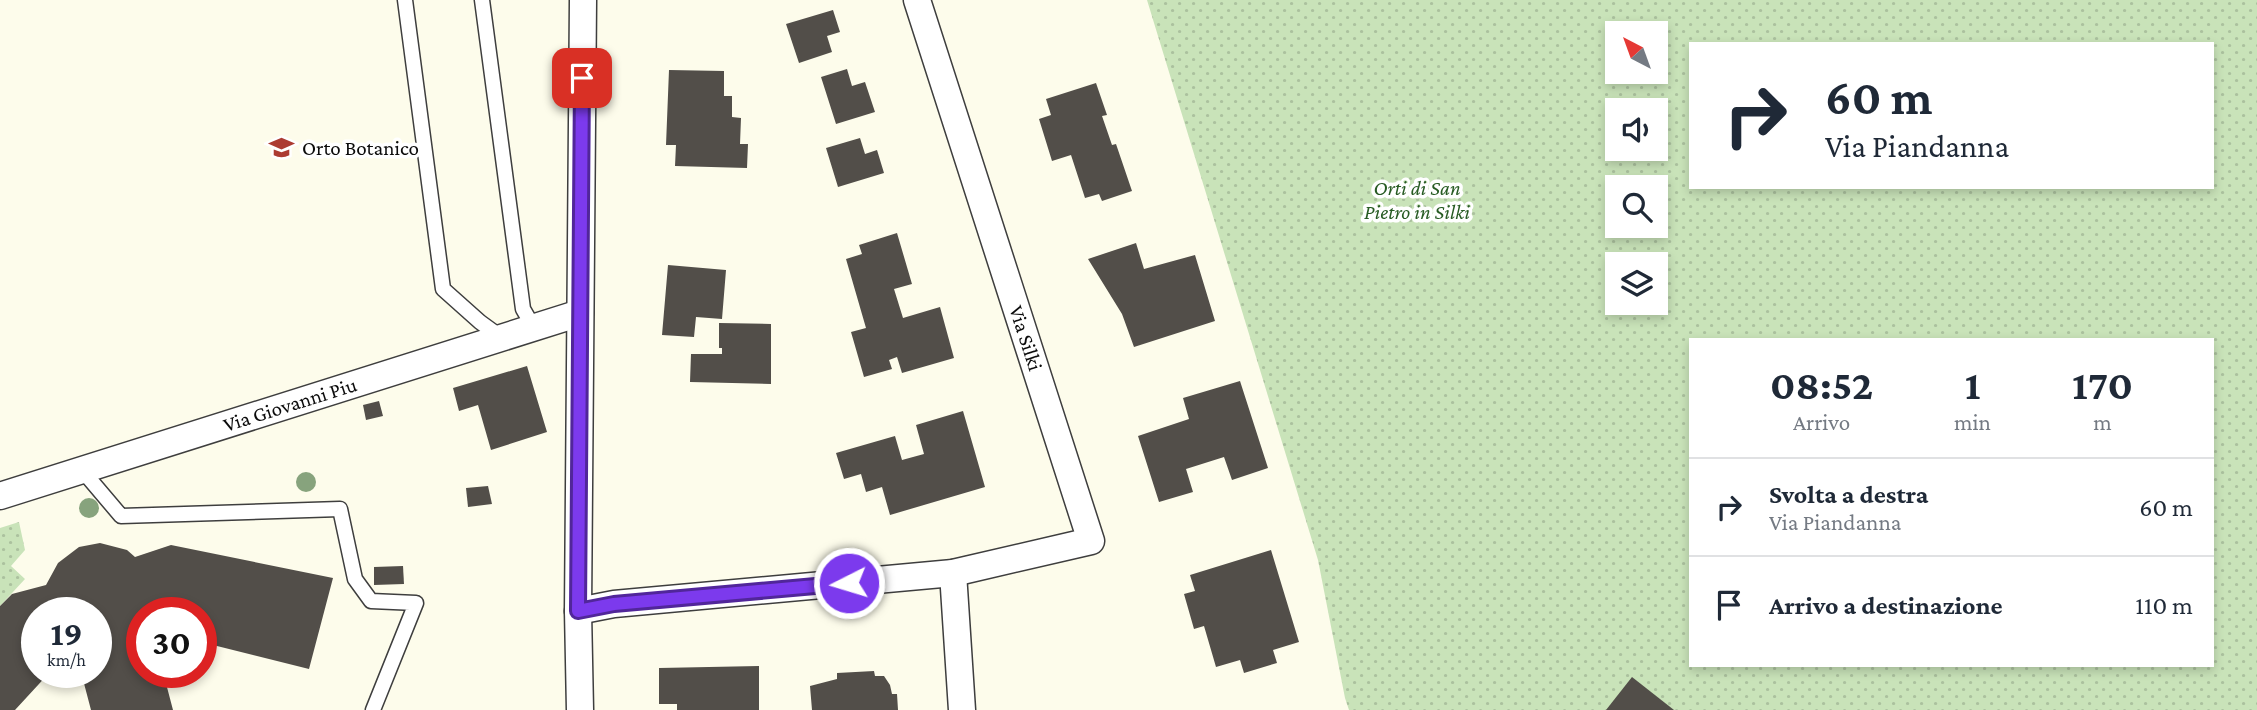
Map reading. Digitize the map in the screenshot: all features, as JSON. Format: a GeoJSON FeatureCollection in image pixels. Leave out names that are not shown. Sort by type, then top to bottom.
{"type":"FeatureCollection","features":[{"type":"Feature","properties":{"kind":"street"},"geometry":{"type":"LineString","coordinates":[[580,710],[578,611],[583,0]]}},
{"type":"Feature","properties":{"kind":"street","name":"Via Silki"},"geometry":{"type":"LineString","coordinates":[[578,611],[614,604],[953,573],[1091,541],[917,0]]}},
{"type":"Feature","properties":{"kind":"street","name":"Via Giovanni Piu"},"geometry":{"type":"LineString","coordinates":[[0,496],[580,313]]}},
{"type":"Feature","properties":{"kind":"street"},"geometry":{"type":"LineString","coordinates":[[953,573],[962,710]]}},
{"type":"Feature","properties":{"kind":"lane"},"geometry":{"type":"LineString","coordinates":[[405,0],[443,289],[502,338]]}},
{"type":"Feature","properties":{"kind":"lane"},"geometry":{"type":"LineString","coordinates":[[482,0],[523,309],[534,328]]}},
{"type":"Feature","properties":{"kind":"lane"},"geometry":{"type":"LineString","coordinates":[[82,470],[121,516],[340,509],[355,579],[371,601],[415,603],[373,710]]}},
{"type":"Feature","properties":{"kind":"green space","name":"Orti di San Pietro in Silki"},"geometry":{"type":"Polygon","coordinates":[[[1147,0],[2257,0],[2257,710],[1349,710],[1318,560],[1147,0]]]}},
{"type":"Feature","properties":{"kind":"green space"},"geometry":{"type":"Polygon","coordinates":[[[19,522],[25,550],[11,566],[25,579],[0,606],[0,528],[19,522]]]}},
{"type":"Feature","properties":{"kind":"building"},"geometry":{"type":"Polygon","coordinates":[[[833,10],[840,32],[827,36],[832,52],[799,63],[786,24],[833,10]]]}},
{"type":"Feature","properties":{"kind":"building"},"geometry":{"type":"Polygon","coordinates":[[[847,69],[852,86],[865,82],[875,112],[836,124],[821,77],[847,69]]]}},
{"type":"Feature","properties":{"kind":"building"},"geometry":{"type":"Polygon","coordinates":[[[669,70],[724,71],[724,96],[732,96],[732,117],[741,118],[740,144],[748,144],[747,168],[675,166],[676,145],[666,145],[669,70]]]}},
{"type":"Feature","properties":{"kind":"building"},"geometry":{"type":"Polygon","coordinates":[[[1096,83],[1107,115],[1102,116],[1112,145],[1116,144],[1132,191],[1102,201],[1099,194],[1085,198],[1071,155],[1052,161],[1039,119],[1051,115],[1046,99],[1096,83]]]}},
{"type":"Feature","properties":{"kind":"building"},"geometry":{"type":"Polygon","coordinates":[[[860,138],[865,154],[877,150],[884,173],[838,187],[826,148],[860,138]]]}},
{"type":"Feature","properties":{"kind":"building"},"geometry":{"type":"Polygon","coordinates":[[[897,233],[912,284],[894,289],[903,318],[940,307],[954,358],[902,373],[897,357],[889,360],[892,369],[864,377],[851,332],[866,328],[846,259],[862,254],[859,245],[897,233]]]}},
{"type":"Feature","properties":{"kind":"building"},"geometry":{"type":"Polygon","coordinates":[[[1136,243],[1144,269],[1195,255],[1215,321],[1134,347],[1122,314],[1088,259],[1136,243]]]}},
{"type":"Feature","properties":{"kind":"building"},"geometry":{"type":"Polygon","coordinates":[[[668,265],[726,270],[722,319],[696,317],[694,337],[662,335],[668,265]]]}},
{"type":"Feature","properties":{"kind":"building"},"geometry":{"type":"Polygon","coordinates":[[[719,323],[771,324],[771,384],[690,382],[691,354],[722,354],[722,348],[719,348],[719,323]]]}},
{"type":"Feature","properties":{"kind":"building"},"geometry":{"type":"Polygon","coordinates":[[[527,366],[547,432],[491,450],[478,405],[459,411],[453,388],[527,366]]]}},
{"type":"Feature","properties":{"kind":"building"},"geometry":{"type":"Polygon","coordinates":[[[1240,381],[1268,468],[1232,480],[1224,457],[1186,469],[1193,492],[1159,502],[1138,436],[1189,419],[1183,398],[1240,381]]]}},
{"type":"Feature","properties":{"kind":"building"},"geometry":{"type":"Polygon","coordinates":[[[379,401],[383,416],[366,420],[363,405],[379,401]]]}},
{"type":"Feature","properties":{"kind":"building"},"geometry":{"type":"Polygon","coordinates":[[[963,411],[985,487],[890,515],[882,487],[866,492],[861,474],[844,479],[836,453],[895,436],[902,460],[924,454],[916,425],[963,411]]]}},
{"type":"Feature","properties":{"kind":"building"},"geometry":{"type":"Polygon","coordinates":[[[488,486],[492,504],[468,507],[466,488],[488,486]]]}},
{"type":"Feature","properties":{"kind":"building"},"geometry":{"type":"Polygon","coordinates":[[[100,543],[127,550],[135,557],[171,545],[333,578],[309,669],[217,646],[217,597],[126,597],[126,688],[167,688],[173,710],[91,710],[85,688],[112,688],[112,597],[21,597],[21,688],[35,688],[15,710],[0,710],[0,606],[12,594],[46,585],[58,563],[79,547],[100,543]]]}},
{"type":"Feature","properties":{"kind":"building"},"geometry":{"type":"Polygon","coordinates":[[[1271,550],[1299,642],[1273,650],[1277,663],[1244,673],[1240,660],[1216,667],[1204,626],[1194,629],[1184,594],[1195,591],[1190,575],[1271,550]]]}},
{"type":"Feature","properties":{"kind":"building"},"geometry":{"type":"Polygon","coordinates":[[[403,566],[404,584],[374,585],[374,567],[403,566]]]}},
{"type":"Feature","properties":{"kind":"building"},"geometry":{"type":"Polygon","coordinates":[[[759,666],[759,710],[677,710],[677,704],[659,704],[659,668],[759,666]]]}},
{"type":"Feature","properties":{"kind":"building"},"geometry":{"type":"Polygon","coordinates":[[[874,671],[875,676],[884,676],[892,694],[897,694],[898,710],[812,710],[810,686],[837,679],[837,673],[874,671]]]}},
{"type":"Feature","properties":{"kind":"building"},"geometry":{"type":"Polygon","coordinates":[[[1632,677],[1674,710],[1606,710],[1632,677]]]}},
{"type":"Feature","properties":{"kind":"place","name":"Orto Botanico"},"geometry":{"type":"Point","coordinates":[282,148]}},
{"type":"Feature","properties":{"kind":"route"},"geometry":{"type":"LineString","coordinates":[[582,78],[578,611],[614,604],[849,583]]}}]}
